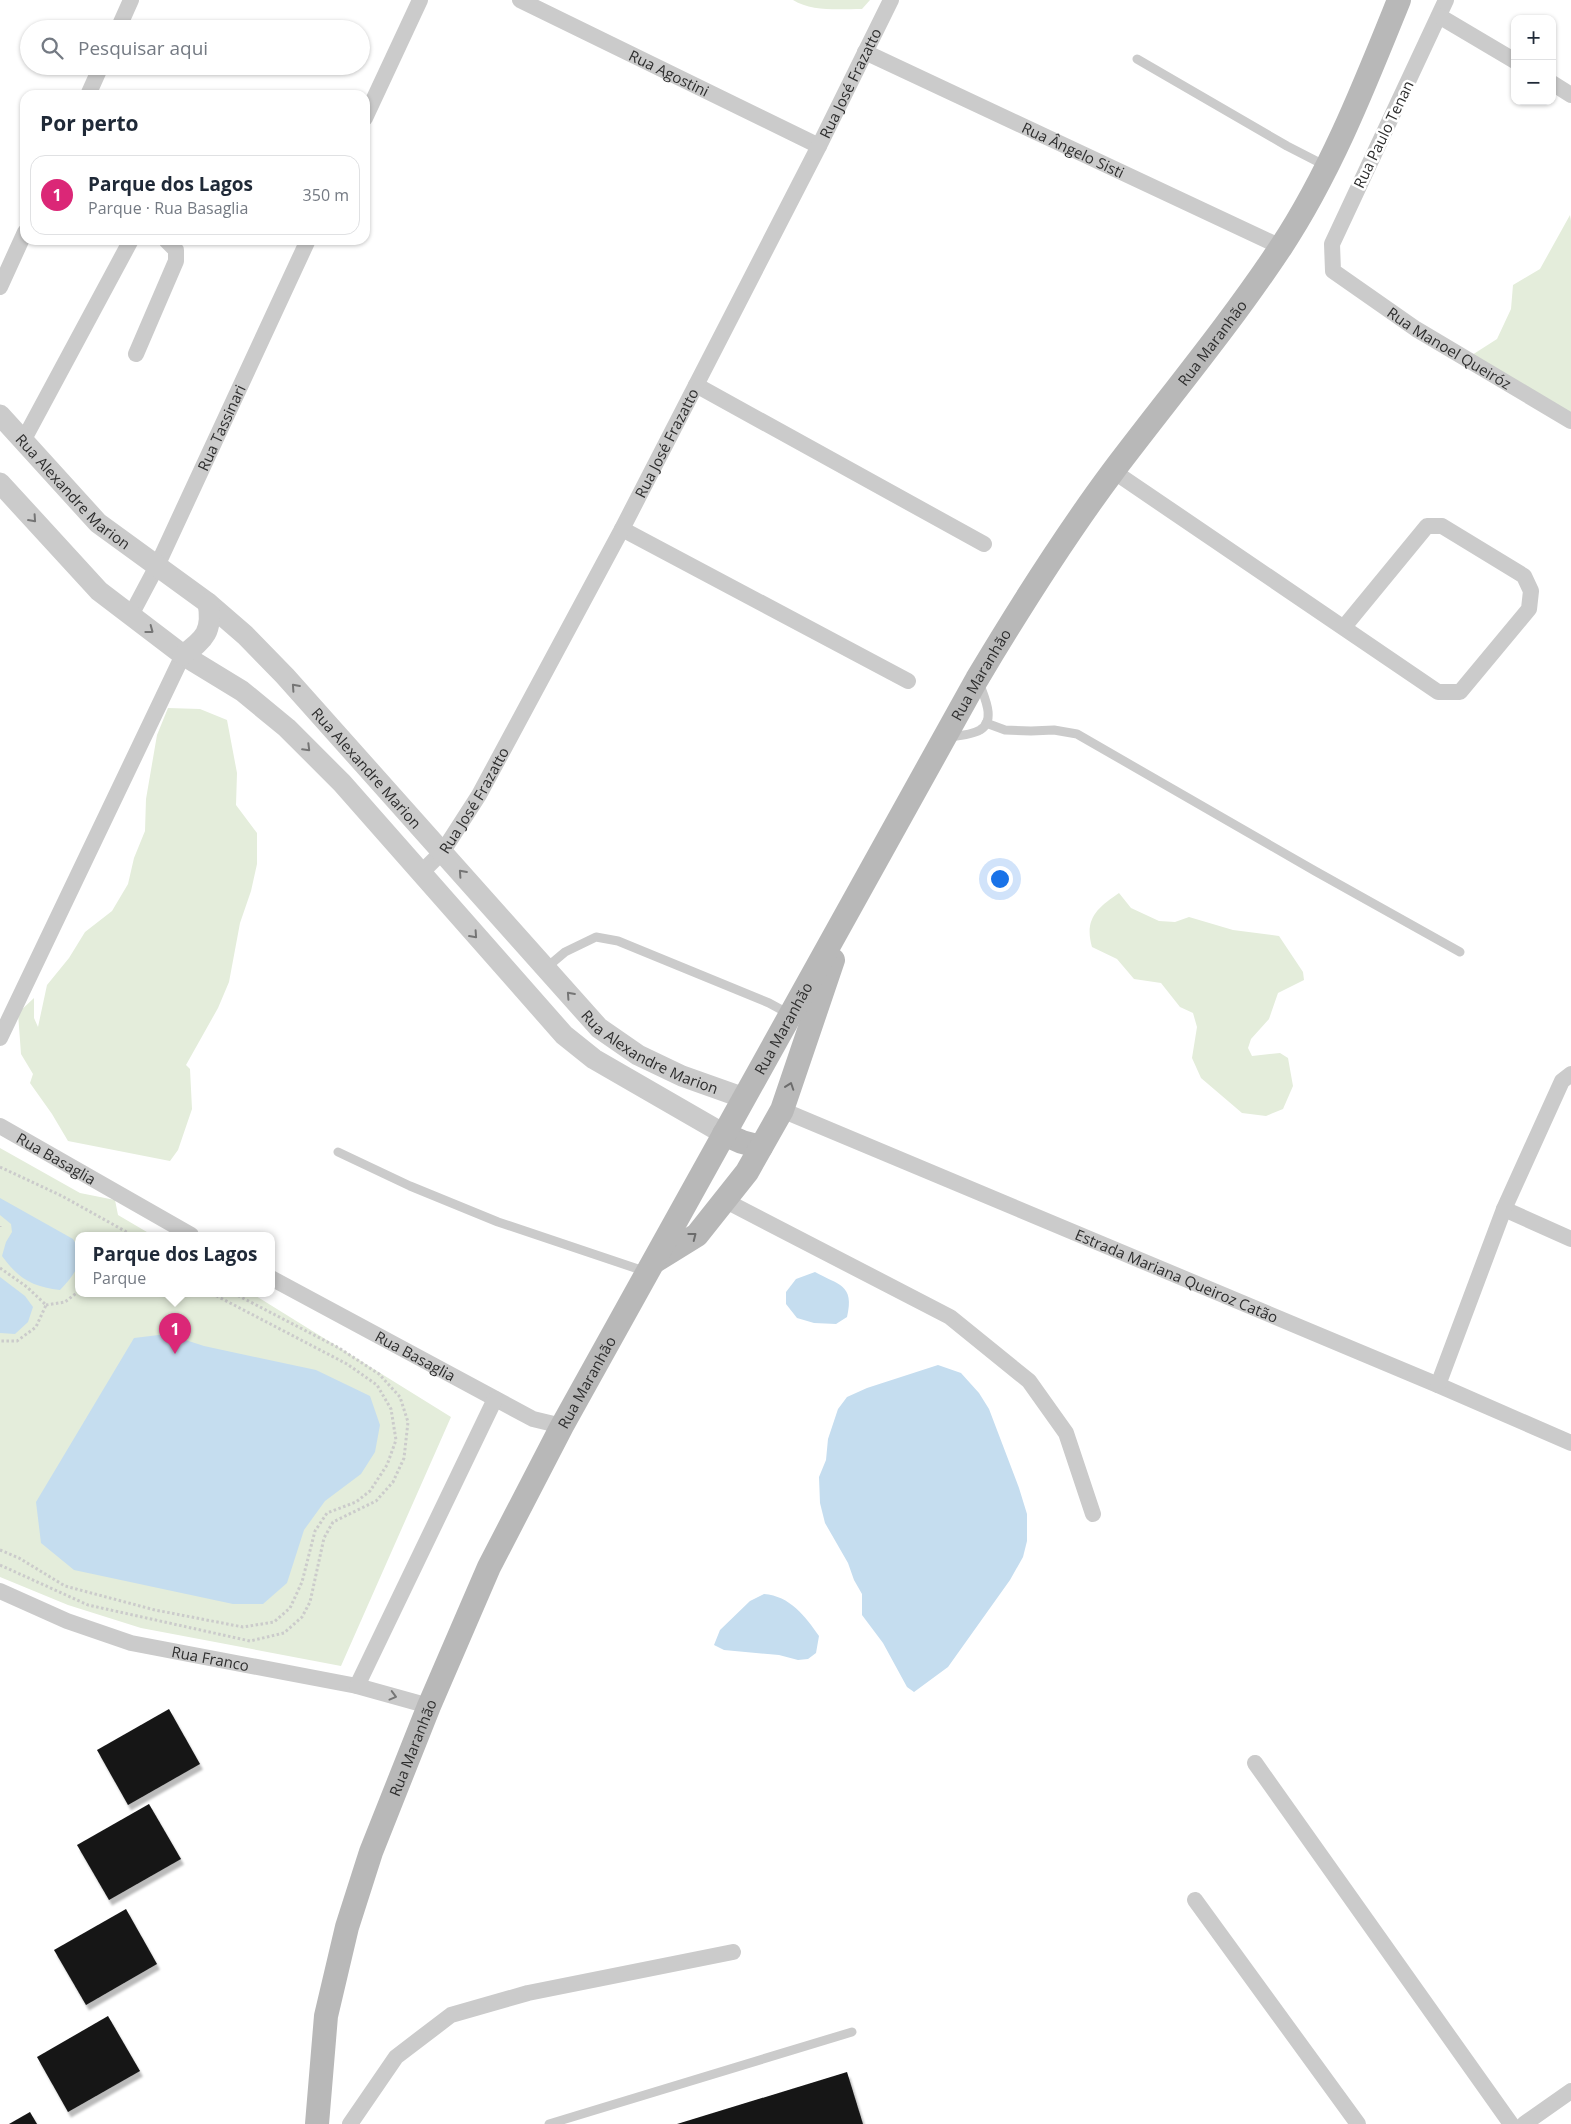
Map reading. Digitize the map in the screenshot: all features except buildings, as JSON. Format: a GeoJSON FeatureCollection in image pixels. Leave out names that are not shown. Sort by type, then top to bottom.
{"type":"FeatureCollection","features":[{"type":"Feature","properties":{"kind":"main road","name":"Rua Maranhão"},"geometry":{"type":"LineString","coordinates":[[317,2124],[326,2016],[347,1927],[371,1852],[430,1706],[489,1568],[562,1426],[977,679],[1036,581],[1113,471],[1199,359],[1281,246],[1350,119],[1399,0]]}},
{"type":"Feature","properties":{"kind":"main road"},"geometry":{"type":"LineString","coordinates":[[650,1267],[696,1235],[747,1172],[782,1110],[818,1008],[848,911]]}},
{"type":"Feature","properties":{"kind":"main road"},"geometry":{"type":"LineString","coordinates":[[744,1098],[782,1110]]}},
{"type":"Feature","properties":{"kind":"main road"},"geometry":{"type":"LineString","coordinates":[[724,1134],[742,1142],[761,1147]]}},
{"type":"Feature","properties":{"kind":"street"},"geometry":{"type":"LineString","coordinates":[[122,20],[131,0]]}},
{"type":"Feature","properties":{"kind":"street"},"geometry":{"type":"LineString","coordinates":[[370,107],[420,0]]}},
{"type":"Feature","properties":{"kind":"street","name":"Rua Agostini"},"geometry":{"type":"LineString","coordinates":[[520,0],[819,146]]}},
{"type":"Feature","properties":{"kind":"street","name":"Rua José Frazatto"},"geometry":{"type":"LineString","coordinates":[[420,874],[442,851],[479,795],[622,529],[819,146],[891,0]]}},
{"type":"Feature","properties":{"kind":"street","name":"Rua Paulo Tenan"},"geometry":{"type":"LineString","coordinates":[[1332,271],[1332,244],[1446,0]]}},
{"type":"Feature","properties":{"kind":"street"},"geometry":{"type":"LineString","coordinates":[[1440,16],[1513,60]]}},
{"type":"Feature","properties":{"kind":"street","name":"Rua Ângelo Sisti"},"geometry":{"type":"LineString","coordinates":[[865,52],[1281,246]]}},
{"type":"Feature","properties":{"kind":"street"},"geometry":{"type":"LineString","coordinates":[[90,90],[97,75]]}},
{"type":"Feature","properties":{"kind":"street"},"geometry":{"type":"LineString","coordinates":[[1556,85],[1571,94]]}},
{"type":"Feature","properties":{"kind":"street"},"geometry":{"type":"LineString","coordinates":[[0,287],[20,243]]}},
{"type":"Feature","properties":{"kind":"street"},"geometry":{"type":"LineString","coordinates":[[23,442],[128,245]]}},
{"type":"Feature","properties":{"kind":"street"},"geometry":{"type":"LineString","coordinates":[[136,354],[176,261],[176,250],[171,245]]}},
{"type":"Feature","properties":{"kind":"street","name":"Rua Tassinari"},"geometry":{"type":"LineString","coordinates":[[131,616],[157,566],[306,245]]}},
{"type":"Feature","properties":{"kind":"street","name":"Rua Manoel Queiróz"},"geometry":{"type":"LineString","coordinates":[[1332,271],[1416,329],[1571,421]]}},
{"type":"Feature","properties":{"kind":"street"},"geometry":{"type":"LineString","coordinates":[[696,385],[984,544]]}},
{"type":"Feature","properties":{"kind":"street","name":"Rua Alexandre Marion"},"geometry":{"type":"LineString","coordinates":[[0,415],[98,523],[208,603],[245,635],[285,676],[599,1028],[638,1055],[682,1076],[744,1098]]}},
{"type":"Feature","properties":{"kind":"street"},"geometry":{"type":"LineString","coordinates":[[1113,471],[1344,626],[1438,692],[1460,692],[1529,609],[1531,591],[1524,576],[1442,526],[1427,526],[1344,626]]}},
{"type":"Feature","properties":{"kind":"street","name":"Rua Alexandre Marion"},"geometry":{"type":"LineString","coordinates":[[0,482],[99,591],[183,655],[242,691],[287,728],[342,783],[420,874],[564,1035],[594,1059],[724,1134]]}},
{"type":"Feature","properties":{"kind":"street"},"geometry":{"type":"LineString","coordinates":[[622,529],[908,680]]}},
{"type":"Feature","properties":{"kind":"street"},"geometry":{"type":"LineString","coordinates":[[0,1038],[183,655],[199,643],[209,630],[210,616],[208,603]]}},
{"type":"Feature","properties":{"kind":"street"},"geometry":{"type":"LineString","coordinates":[[1438,1385],[1504,1209],[1562,1081],[1571,1074]]}},
{"type":"Feature","properties":{"kind":"street","name":"Estrada Mariana Queiroz Catão"},"geometry":{"type":"LineString","coordinates":[[782,1110],[1438,1385],[1571,1443]]}},
{"type":"Feature","properties":{"kind":"street","name":"Rua Basaglia"},"geometry":{"type":"LineString","coordinates":[[0,1126],[186,1232]]}},
{"type":"Feature","properties":{"kind":"street"},"geometry":{"type":"LineString","coordinates":[[724,1200],[950,1317],[1029,1381],[1066,1433],[1093,1514]]}},
{"type":"Feature","properties":{"kind":"street"},"geometry":{"type":"LineString","coordinates":[[1504,1209],[1571,1239]]}},
{"type":"Feature","properties":{"kind":"street","name":"Rua Basaglia"},"geometry":{"type":"LineString","coordinates":[[275,1280],[532,1419],[562,1426]]}},
{"type":"Feature","properties":{"kind":"street"},"geometry":{"type":"LineString","coordinates":[[357,1686],[495,1399]]}},
{"type":"Feature","properties":{"kind":"street","name":"Rua Franco"},"geometry":{"type":"LineString","coordinates":[[0,1591],[67,1621],[131,1643],[357,1686],[430,1706]]}},
{"type":"Feature","properties":{"kind":"street"},"geometry":{"type":"LineString","coordinates":[[1255,1763],[1511,2124]]}},
{"type":"Feature","properties":{"kind":"street"},"geometry":{"type":"LineString","coordinates":[[1195,1900],[1358,2124]]}},
{"type":"Feature","properties":{"kind":"street"},"geometry":{"type":"LineString","coordinates":[[350,2124],[396,2057],[450,2015],[528,1993],[732,1952]]}},
{"type":"Feature","properties":{"kind":"street"},"geometry":{"type":"LineString","coordinates":[[1524,2124],[1571,2091]]}},
{"type":"Feature","properties":{"kind":"lane"},"geometry":{"type":"LineString","coordinates":[[1137,59],[1287,146],[1326,166]]}},
{"type":"Feature","properties":{"kind":"lane"},"geometry":{"type":"LineString","coordinates":[[943,738],[980,730],[986,723],[987,706],[977,679]]}},
{"type":"Feature","properties":{"kind":"lane"},"geometry":{"type":"LineString","coordinates":[[986,723],[1005,730],[1054,730],[1077,734],[1460,952]]}},
{"type":"Feature","properties":{"kind":"lane"},"geometry":{"type":"LineString","coordinates":[[546,968],[565,952],[596,937],[611,939],[760,999],[791,1015]]}},
{"type":"Feature","properties":{"kind":"lane"},"geometry":{"type":"LineString","coordinates":[[338,1152],[410,1186],[498,1222],[650,1267]]}},
{"type":"Feature","properties":{"kind":"lane"},"geometry":{"type":"LineString","coordinates":[[549,2124],[852,2032]]}},
{"type":"Feature","properties":{"kind":"path"},"geometry":{"type":"LineString","coordinates":[[0,1167],[62,1196],[127,1232]]}},
{"type":"Feature","properties":{"kind":"path"},"geometry":{"type":"LineString","coordinates":[[0,1268],[27,1287],[46,1305]]}},
{"type":"Feature","properties":{"kind":"path"},"geometry":{"type":"LineString","coordinates":[[46,1305],[65,1302],[75,1294]]}},
{"type":"Feature","properties":{"kind":"path"},"geometry":{"type":"LineString","coordinates":[[0,1550],[19,1558],[65,1586],[155,1610],[243,1627],[274,1622],[290,1608],[302,1582],[315,1531],[327,1513],[356,1502],[370,1491],[387,1465],[396,1440],[391,1409],[377,1385],[348,1364],[219,1297]]}},
{"type":"Feature","properties":{"kind":"path"},"geometry":{"type":"LineString","coordinates":[[0,1565],[88,1605],[250,1641],[284,1633],[302,1617],[310,1602],[324,1538],[333,1522],[376,1501],[393,1482],[404,1458],[408,1422],[400,1397],[378,1374],[339,1348],[241,1297]]}},
{"type":"Feature","properties":{"kind":"path"},"geometry":{"type":"LineString","coordinates":[[0,1341],[17,1341],[36,1328],[46,1305]]}},
{"type":"Feature","properties":{"kind":"green space"},"geometry":{"type":"Polygon","coordinates":[[[793,0],[870,0],[862,9],[836,9],[817,8],[793,0]]]}},
{"type":"Feature","properties":{"kind":"green space"},"geometry":{"type":"Polygon","coordinates":[[[1570,215],[1571,428],[1472,355],[1497,339],[1511,309],[1513,285],[1540,269],[1570,215]]]}},
{"type":"Feature","properties":{"kind":"green space"},"geometry":{"type":"Polygon","coordinates":[[[168,708],[200,709],[227,720],[237,773],[236,805],[257,833],[257,864],[251,891],[240,923],[229,982],[218,1008],[186,1065],[190,1069],[192,1109],[178,1150],[170,1161],[68,1141],[30,1083],[33,1074],[21,1054],[18,1013],[34,998],[34,1018],[38,1027],[47,985],[69,958],[85,932],[112,911],[128,884],[134,858],[145,831],[146,799],[157,735],[168,708]]]}},
{"type":"Feature","properties":{"kind":"green space"},"geometry":{"type":"Polygon","coordinates":[[[1119,893],[1131,908],[1159,921],[1175,922],[1189,917],[1233,930],[1279,936],[1303,972],[1304,980],[1278,993],[1269,1019],[1251,1039],[1248,1048],[1252,1056],[1280,1053],[1288,1058],[1293,1086],[1283,1109],[1266,1116],[1242,1113],[1201,1078],[1192,1058],[1197,1027],[1193,1013],[1180,1007],[1161,983],[1134,979],[1117,959],[1092,947],[1090,929],[1094,915],[1104,904],[1119,893]]]}},
{"type":"Feature","properties":{"kind":"green space"},"geometry":{"type":"Polygon","coordinates":[[[0,1148],[80,1193],[115,1200],[118,1215],[147,1232],[75,1232],[75,1297],[257,1297],[451,1417],[341,1666],[141,1628],[68,1605],[0,1577],[0,1148]]]}},
{"type":"Feature","properties":{"kind":"water"},"geometry":{"type":"Polygon","coordinates":[[[0,1198],[73,1239],[75,1243],[75,1270],[60,1290],[41,1287],[26,1280],[2,1256],[6,1242],[12,1232],[11,1224],[0,1215],[0,1198]]]}},
{"type":"Feature","properties":{"kind":"water"},"geometry":{"type":"Polygon","coordinates":[[[815,1272],[843,1287],[849,1298],[847,1317],[836,1324],[814,1323],[797,1318],[786,1304],[786,1292],[796,1279],[815,1272]]]}},
{"type":"Feature","properties":{"kind":"water"},"geometry":{"type":"Polygon","coordinates":[[[0,1277],[25,1296],[33,1307],[28,1322],[15,1334],[0,1333],[0,1277]]]}},
{"type":"Feature","properties":{"kind":"water"},"geometry":{"type":"Polygon","coordinates":[[[167,1334],[204,1346],[316,1370],[370,1396],[380,1425],[375,1452],[361,1474],[325,1501],[304,1530],[287,1583],[263,1604],[233,1604],[74,1570],[41,1543],[36,1502],[134,1338],[167,1334]]]}},
{"type":"Feature","properties":{"kind":"water"},"geometry":{"type":"Polygon","coordinates":[[[938,1365],[961,1373],[979,1393],[989,1409],[1027,1514],[1027,1541],[1023,1557],[1010,1580],[948,1667],[914,1692],[907,1687],[883,1643],[862,1615],[862,1594],[854,1580],[848,1563],[825,1523],[820,1503],[819,1477],[826,1460],[828,1439],[838,1409],[847,1397],[867,1388],[938,1365]]]}},
{"type":"Feature","properties":{"kind":"water"},"geometry":{"type":"Polygon","coordinates":[[[764,1594],[782,1599],[802,1614],[819,1636],[816,1653],[808,1659],[798,1660],[779,1655],[724,1650],[714,1645],[720,1630],[750,1601],[764,1594]]]}},
{"type":"Feature","properties":{"kind":"place","name":"Parque dos Lagos"},"geometry":{"type":"Point","coordinates":[175,1354]}}]}
